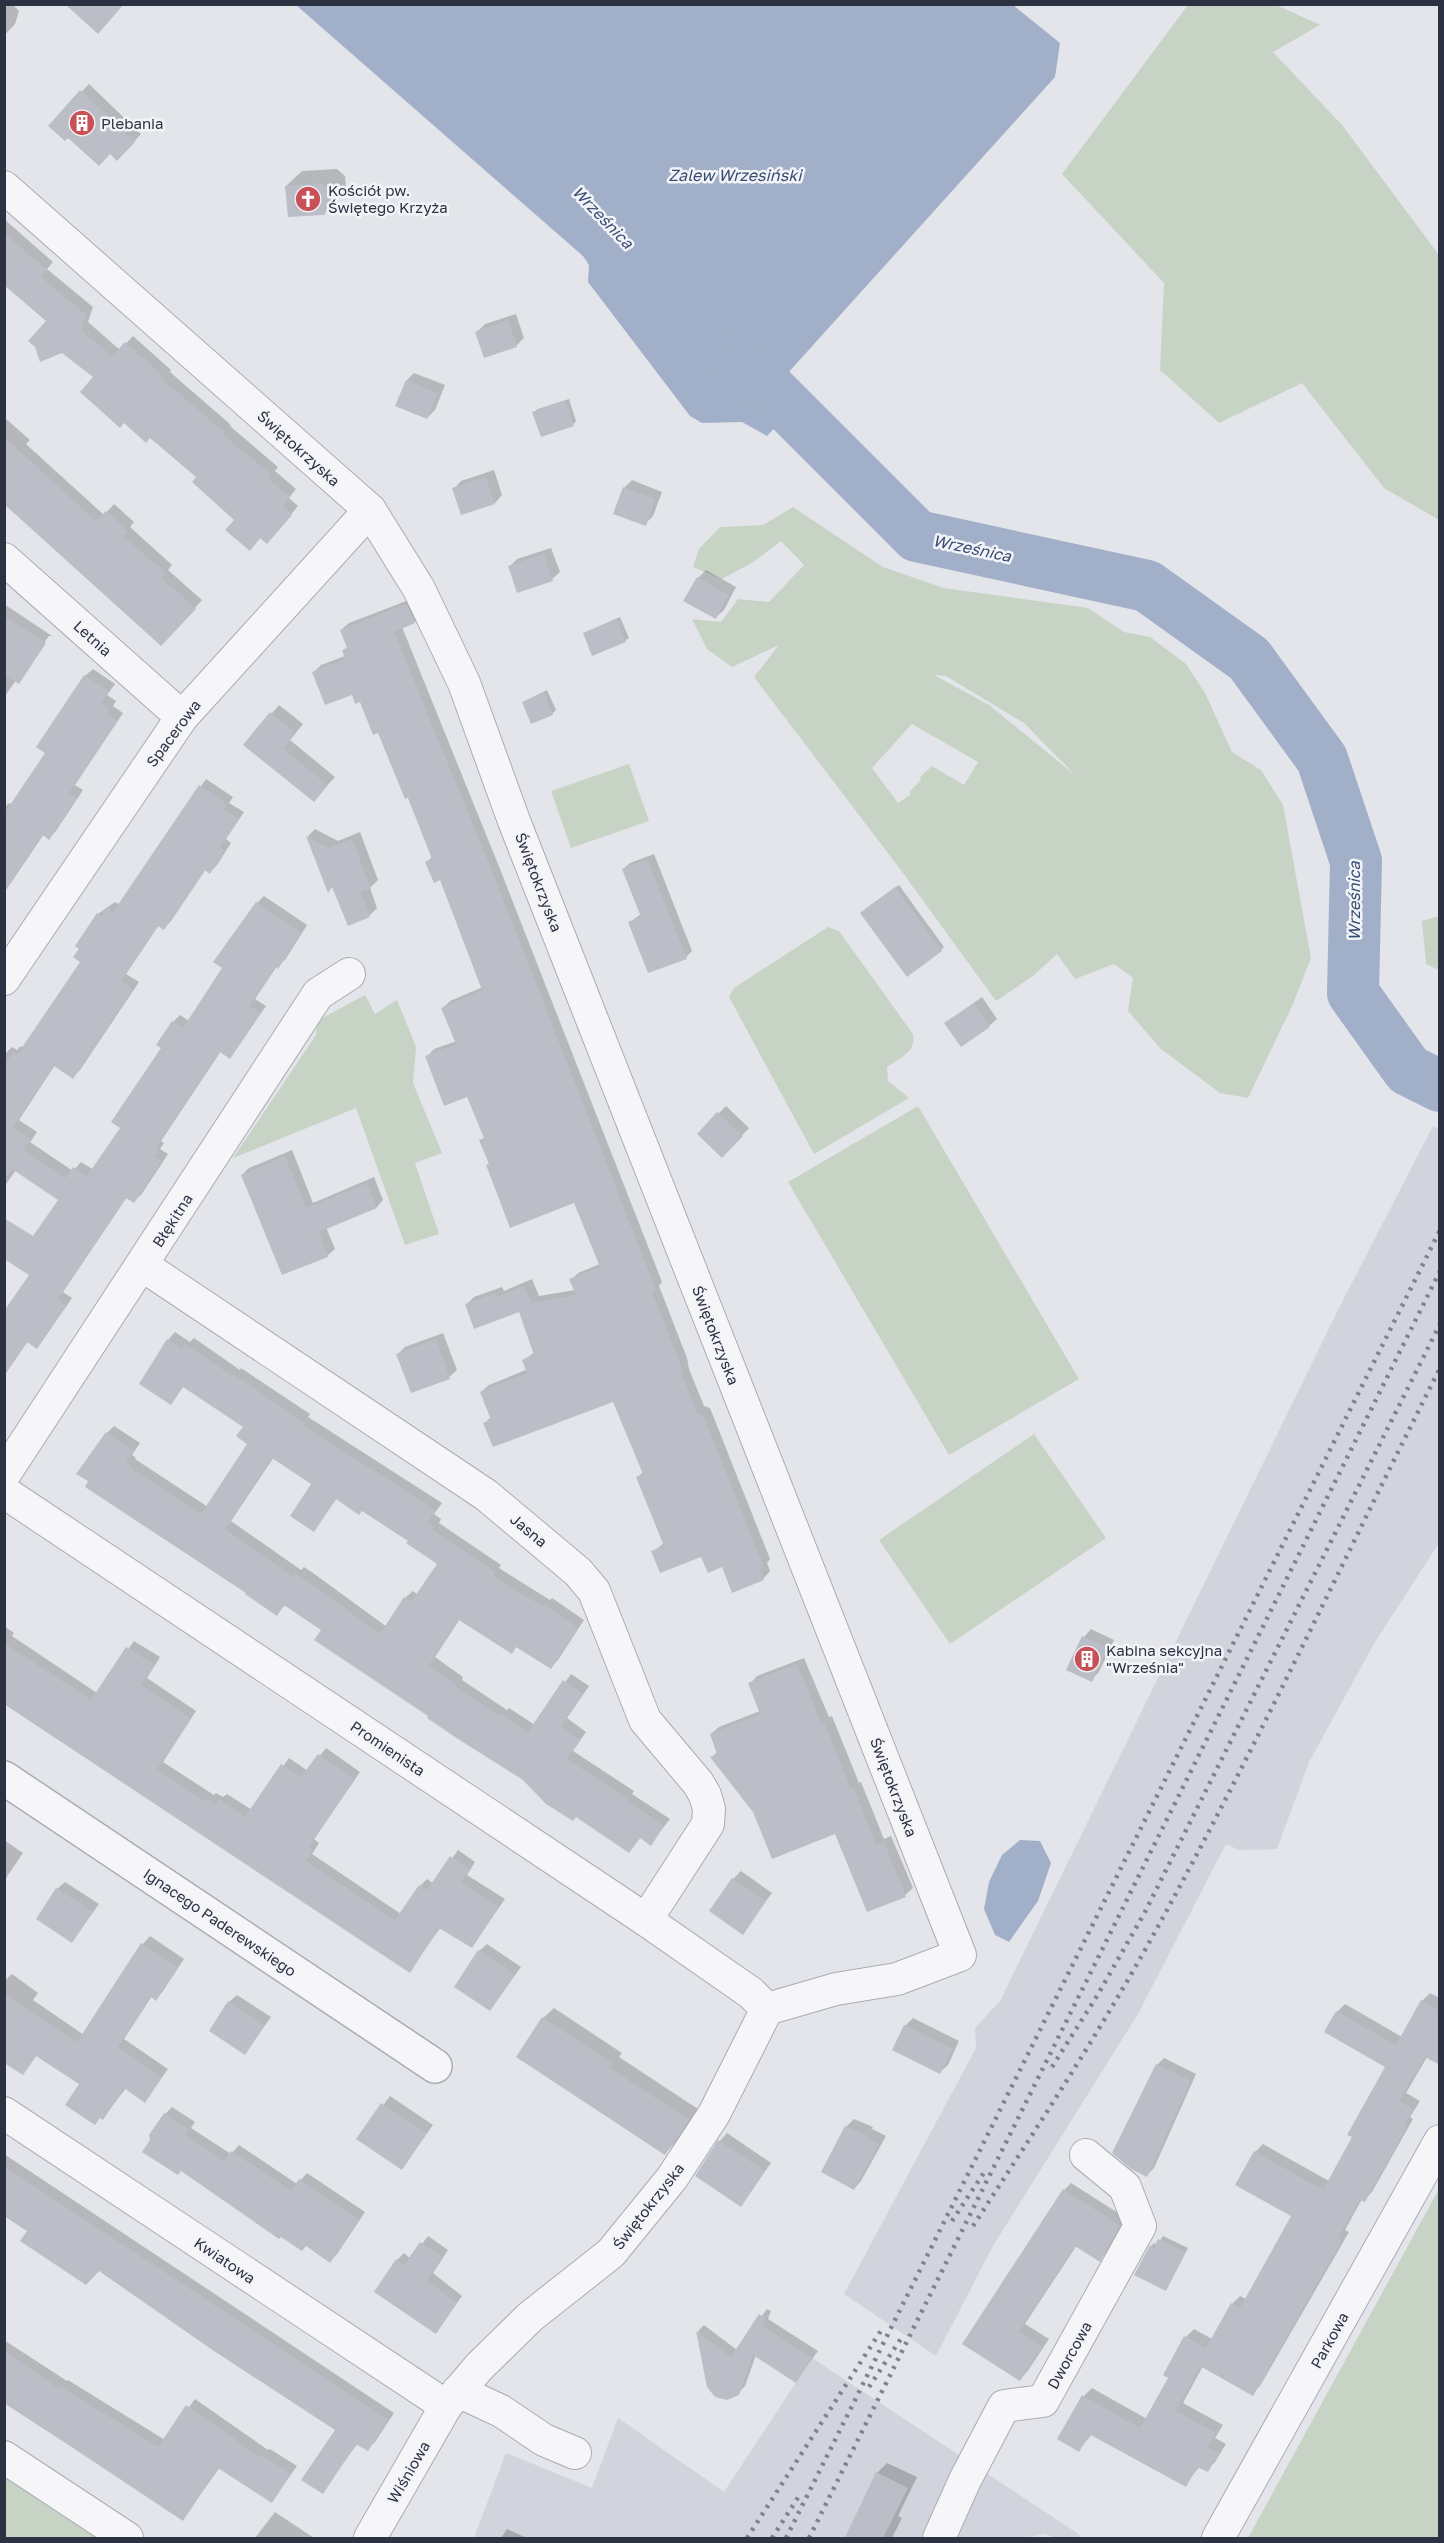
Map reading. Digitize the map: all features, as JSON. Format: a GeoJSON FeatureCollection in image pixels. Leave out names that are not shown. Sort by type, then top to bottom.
{"type":"FeatureCollection","features":[{"type":"Feature","properties":{"kind":"street","name":"Świętokrzyska"},"geometry":{"type":"LineString","coordinates":[[4,187],[370,510],[419,589],[464,683],[514,821],[960,1955],[897,1979],[836,1989],[767,2009],[714,2114],[672,2178],[611,2253],[530,2317],[479,2367],[452,2399]]}},
{"type":"Feature","properties":{"kind":"street","name":"Spacerowa"},"geometry":{"type":"LineString","coordinates":[[4,979],[182,717],[370,510]]}},
{"type":"Feature","properties":{"kind":"street","name":"Letnia"},"geometry":{"type":"LineString","coordinates":[[4,559],[182,717]]}},
{"type":"Feature","properties":{"kind":"street","name":"Błękitna"},"geometry":{"type":"LineString","coordinates":[[4,1475],[318,994],[349,974]]}},
{"type":"Feature","properties":{"kind":"street","name":"Jasna"},"geometry":{"type":"LineString","coordinates":[[142,1265],[486,1495],[578,1572],[594,1591],[645,1720],[698,1783],[709,1809],[708,1824],[646,1920]]}},
{"type":"Feature","properties":{"kind":"street","name":"Promienista"},"geometry":{"type":"LineString","coordinates":[[4,1492],[646,1920],[751,1993],[767,2009]]}},
{"type":"Feature","properties":{"kind":"street","name":"Ignacego Paderewskiego"},"geometry":{"type":"LineString","coordinates":[[4,1778],[435,2066]]}},
{"type":"Feature","properties":{"kind":"street","name":"Kwiatowa"},"geometry":{"type":"LineString","coordinates":[[4,2113],[452,2399],[501,2411],[544,2440],[575,2453]]}},
{"type":"Feature","properties":{"kind":"street","name":"Parkowa"},"geometry":{"type":"LineString","coordinates":[[1218,2538],[1440,2141]]}},
{"type":"Feature","properties":{"kind":"street","name":"Dworcowa"},"geometry":{"type":"LineString","coordinates":[[939,2538],[965,2480],[1004,2406],[1043,2401],[1140,2226],[1125,2187],[1086,2155]]}},
{"type":"Feature","properties":{"kind":"street","name":"Wiśniowa"},"geometry":{"type":"LineString","coordinates":[[370,2538],[452,2399]]}},
{"type":"Feature","properties":{"kind":"street"},"geometry":{"type":"LineString","coordinates":[[4,2457],[127,2538]]}},
{"type":"Feature","properties":{"kind":"shaded area"},"geometry":{"type":"Polygon","coordinates":[[[1433,1126],[1440,1129],[1439,1543],[1375,1642],[1309,1762],[1277,1849],[1239,1850],[1226,1844],[1138,2014],[993,2246],[936,2356],[844,2294],[976,2048],[975,2028],[1000,2001],[1339,1308],[1433,1126]]]}},
{"type":"Feature","properties":{"kind":"shaded area"},"geometry":{"type":"Polygon","coordinates":[[[812,2358],[1080,2535],[1078,2538],[1055,2538],[1045,2534],[1023,2538],[474,2538],[506,2453],[592,2488],[618,2418],[724,2492],[812,2358]]]}},
{"type":"Feature","properties":{"kind":"green space"},"geometry":{"type":"Polygon","coordinates":[[[1188,5],[1276,5],[1320,25],[1273,52],[1342,125],[1439,255],[1439,520],[1384,488],[1302,383],[1219,423],[1160,370],[1164,283],[1062,174],[1188,5]]]}},
{"type":"Feature","properties":{"kind":"green space"},"geometry":{"type":"Polygon","coordinates":[[[793,507],[883,567],[944,588],[1088,608],[1124,632],[1150,637],[1186,664],[1205,693],[1232,752],[1261,770],[1283,805],[1311,958],[1293,1004],[1248,1098],[1220,1093],[1161,1049],[1128,1011],[1133,978],[1114,964],[1075,979],[1057,954],[1033,976],[996,1001],[900,869],[754,677],[779,645],[732,667],[707,649],[692,619],[721,622],[738,599],[769,602],[804,565],[781,541],[755,561],[722,579],[693,567],[699,549],[720,527],[763,525],[793,507]],[[934,675],[989,705],[1075,775],[1024,723],[946,676],[934,675]],[[912,724],[872,768],[898,803],[910,795],[910,791],[921,780],[920,777],[932,766],[964,785],[978,762],[912,724]]]}},
{"type":"Feature","properties":{"kind":"green space"},"geometry":{"type":"Polygon","coordinates":[[[629,764],[649,821],[571,848],[551,791],[629,764]]]}},
{"type":"Feature","properties":{"kind":"green space"},"geometry":{"type":"Polygon","coordinates":[[[1440,916],[1439,970],[1426,964],[1422,921],[1440,916]]]}},
{"type":"Feature","properties":{"kind":"green space"},"geometry":{"type":"Polygon","coordinates":[[[828,927],[839,931],[913,1034],[914,1040],[906,1054],[887,1067],[888,1081],[909,1098],[814,1154],[729,997],[734,988],[828,927]]]}},
{"type":"Feature","properties":{"kind":"green space"},"geometry":{"type":"Polygon","coordinates":[[[365,995],[375,1014],[397,1000],[416,1047],[413,1083],[442,1153],[415,1163],[439,1234],[405,1245],[356,1108],[233,1158],[316,1035],[317,1021],[365,995]]]}},
{"type":"Feature","properties":{"kind":"green space"},"geometry":{"type":"Polygon","coordinates":[[[918,1106],[1079,1379],[949,1455],[788,1182],[918,1106]]]}},
{"type":"Feature","properties":{"kind":"green space"},"geometry":{"type":"Polygon","coordinates":[[[1034,1434],[1106,1538],[950,1644],[879,1540],[1034,1434]]]}},
{"type":"Feature","properties":{"kind":"green space"},"geometry":{"type":"Polygon","coordinates":[[[1439,2189],[1439,2538],[1248,2538],[1439,2189]]]}},
{"type":"Feature","properties":{"kind":"green space"},"geometry":{"type":"Polygon","coordinates":[[[5,2475],[99,2538],[5,2538],[5,2475]]]}},
{"type":"Feature","properties":{"kind":"water","name":"Zalew Wrzesiński"},"geometry":{"type":"Polygon","coordinates":[[[296,5],[1013,5],[1060,43],[1055,77],[778,384],[793,408],[767,436],[742,422],[702,423],[690,416],[588,282],[589,265],[583,256],[296,5]]]}},
{"type":"Feature","properties":{"kind":"water"},"geometry":{"type":"Polygon","coordinates":[[[1020,1840],[1040,1841],[1051,1863],[1038,1901],[1009,1942],[995,1935],[984,1909],[989,1882],[1002,1855],[1020,1840]]]}},
{"type":"Feature","properties":{"kind":"building"},"geometry":{"type":"Polygon","coordinates":[[[65,4],[124,4],[98,34],[65,4]]]}},
{"type":"Feature","properties":{"kind":"building","name":"Plebania"},"geometry":{"type":"Polygon","coordinates":[[[80,90],[135,142],[117,161],[110,154],[99,166],[68,138],[65,141],[48,126],[80,90]]]}},
{"type":"Feature","properties":{"kind":"building","name":"Kościół pw. Świętego Krzyża"},"geometry":{"type":"Polygon","coordinates":[[[321,183],[330,191],[331,206],[324,215],[288,217],[285,186],[321,183]]]}},
{"type":"Feature","properties":{"kind":"building"},"geometry":{"type":"Polygon","coordinates":[[[4,233],[47,270],[41,277],[86,315],[81,330],[112,356],[125,342],[165,378],[163,380],[225,433],[223,435],[272,475],[269,479],[290,497],[283,506],[292,515],[267,544],[260,538],[250,551],[225,530],[234,520],[192,482],[196,477],[150,438],[146,443],[124,423],[120,428],[80,392],[93,377],[62,353],[40,362],[35,347],[28,341],[46,321],[4,285],[4,233]]]}},
{"type":"Feature","properties":{"kind":"building"},"geometry":{"type":"Polygon","coordinates":[[[508,320],[517,347],[484,358],[475,332],[508,320]]]}},
{"type":"Feature","properties":{"kind":"building"},"geometry":{"type":"Polygon","coordinates":[[[406,380],[438,393],[427,419],[395,406],[406,380]]]}},
{"type":"Feature","properties":{"kind":"building"},"geometry":{"type":"Polygon","coordinates":[[[565,401],[574,426],[541,437],[532,412],[565,401]]]}},
{"type":"Feature","properties":{"kind":"building"},"geometry":{"type":"Polygon","coordinates":[[[4,437],[96,521],[106,511],[128,531],[123,536],[166,573],[162,578],[196,609],[161,646],[4,504],[4,437]]]}},
{"type":"Feature","properties":{"kind":"building"},"geometry":{"type":"Polygon","coordinates":[[[486,477],[495,504],[461,515],[452,488],[486,477]]]}},
{"type":"Feature","properties":{"kind":"building"},"geometry":{"type":"Polygon","coordinates":[[[623,487],[655,499],[646,526],[613,514],[623,487]]]}},
{"type":"Feature","properties":{"kind":"building"},"geometry":{"type":"Polygon","coordinates":[[[544,554],[553,581],[517,593],[508,566],[544,554]]]}},
{"type":"Feature","properties":{"kind":"building"},"geometry":{"type":"Polygon","coordinates":[[[697,577],[729,595],[716,619],[683,601],[697,577]]]}},
{"type":"Feature","properties":{"kind":"building"},"geometry":{"type":"Polygon","coordinates":[[[406,604],[415,623],[394,632],[494,876],[656,1290],[652,1292],[697,1413],[703,1415],[764,1568],[760,1569],[764,1580],[732,1593],[722,1567],[708,1573],[701,1557],[660,1573],[651,1551],[664,1546],[636,1477],[643,1474],[613,1402],[493,1447],[483,1423],[491,1420],[480,1392],[527,1373],[522,1360],[534,1355],[519,1312],[474,1329],[465,1304],[495,1293],[496,1297],[524,1286],[532,1303],[576,1295],[569,1279],[600,1267],[574,1203],[510,1228],[486,1165],[489,1164],[479,1140],[484,1138],[467,1097],[444,1106],[425,1056],[456,1044],[441,1008],[482,990],[440,880],[434,883],[425,862],[432,859],[408,798],[405,799],[378,733],[373,735],[360,702],[355,704],[352,695],[325,705],[312,672],[345,659],[342,650],[347,648],[340,630],[406,604]]]}},
{"type":"Feature","properties":{"kind":"building"},"geometry":{"type":"Polygon","coordinates":[[[4,616],[46,643],[19,684],[4,674],[4,616]]]}},
{"type":"Feature","properties":{"kind":"building"},"geometry":{"type":"Polygon","coordinates":[[[616,619],[626,642],[592,656],[583,633],[616,619]]]}},
{"type":"Feature","properties":{"kind":"building"},"geometry":{"type":"Polygon","coordinates":[[[84,675],[109,691],[101,703],[110,709],[107,714],[117,721],[69,793],[77,798],[49,840],[43,835],[4,891],[4,814],[45,753],[36,747],[84,675]]]}},
{"type":"Feature","properties":{"kind":"building"},"geometry":{"type":"Polygon","coordinates":[[[544,692],[553,715],[531,724],[522,702],[544,692]]]}},
{"type":"Feature","properties":{"kind":"building"},"geometry":{"type":"Polygon","coordinates":[[[270,712],[296,733],[283,749],[328,785],[314,802],[243,745],[270,712]]]}},
{"type":"Feature","properties":{"kind":"building"},"geometry":{"type":"Polygon","coordinates":[[[199,785],[227,804],[224,810],[239,819],[220,847],[225,850],[210,874],[205,870],[164,930],[158,926],[121,981],[133,989],[73,1079],[54,1066],[13,1127],[31,1139],[24,1150],[66,1178],[73,1167],[87,1176],[120,1128],[111,1122],[161,1048],[156,1045],[172,1021],[183,1028],[222,968],[213,962],[256,902],[301,932],[278,969],[276,967],[249,1006],[261,1013],[230,1059],[220,1052],[186,1102],[155,1149],[158,1151],[155,1157],[162,1161],[134,1203],[126,1198],[58,1299],[66,1305],[37,1349],[27,1342],[4,1375],[4,1311],[29,1275],[4,1259],[4,1218],[33,1236],[58,1200],[12,1169],[4,1179],[4,1066],[13,1052],[17,1055],[80,962],[73,957],[79,949],[75,946],[97,913],[101,916],[107,907],[113,912],[199,785]]]}},
{"type":"Feature","properties":{"kind":"building"},"geometry":{"type":"Polygon","coordinates":[[[306,836],[329,848],[352,839],[371,889],[361,892],[370,917],[348,926],[332,887],[328,893],[306,836]]]}},
{"type":"Feature","properties":{"kind":"building"},"geometry":{"type":"Polygon","coordinates":[[[647,859],[687,959],[648,973],[628,922],[641,917],[622,869],[647,859]]]}},
{"type":"Feature","properties":{"kind":"building"},"geometry":{"type":"Polygon","coordinates":[[[895,887],[942,951],[907,977],[860,913],[895,887]]]}},
{"type":"Feature","properties":{"kind":"building"},"geometry":{"type":"Polygon","coordinates":[[[974,1003],[990,1027],[961,1047],[944,1023],[974,1003]]]}},
{"type":"Feature","properties":{"kind":"building"},"geometry":{"type":"Polygon","coordinates":[[[717,1112],[743,1136],[722,1158],[697,1134],[717,1112]]]}},
{"type":"Feature","properties":{"kind":"building"},"geometry":{"type":"Polygon","coordinates":[[[285,1156],[306,1208],[367,1183],[377,1208],[319,1232],[328,1257],[282,1275],[241,1175],[285,1156]]]}},
{"type":"Feature","properties":{"kind":"building"},"geometry":{"type":"Polygon","coordinates":[[[167,1339],[182,1349],[185,1344],[304,1422],[302,1425],[436,1510],[428,1522],[435,1527],[433,1530],[495,1572],[493,1576],[542,1606],[543,1604],[578,1628],[551,1669],[516,1647],[512,1654],[459,1620],[429,1665],[457,1685],[456,1687],[499,1716],[501,1714],[528,1732],[563,1680],[583,1694],[561,1726],[580,1740],[567,1759],[664,1826],[651,1846],[640,1838],[629,1853],[576,1817],[573,1821],[546,1804],[523,1780],[458,1739],[427,1718],[428,1716],[314,1640],[321,1630],[284,1605],[277,1616],[246,1593],[85,1487],[88,1481],[76,1474],[106,1432],[134,1450],[126,1462],[130,1465],[129,1467],[201,1514],[247,1444],[236,1436],[243,1427],[183,1387],[171,1405],[139,1384],[167,1339]],[[272,1458],[225,1529],[293,1577],[296,1574],[306,1580],[380,1634],[404,1597],[411,1602],[437,1564],[406,1543],[408,1541],[362,1511],[359,1515],[336,1499],[314,1532],[290,1516],[311,1484],[272,1458]]]}},
{"type":"Feature","properties":{"kind":"building"},"geometry":{"type":"Polygon","coordinates":[[[436,1339],[450,1379],[411,1393],[396,1354],[436,1339]]]}},
{"type":"Feature","properties":{"kind":"building","name":"Kabina sekcyjna \"Września\""},"geometry":{"type":"Polygon","coordinates":[[[1082,1636],[1108,1648],[1092,1682],[1066,1670],[1082,1636]]]}},
{"type":"Feature","properties":{"kind":"building"},"geometry":{"type":"Polygon","coordinates":[[[4,1643],[91,1700],[126,1647],[155,1665],[141,1685],[191,1719],[157,1769],[206,1802],[208,1799],[216,1804],[219,1799],[245,1817],[281,1764],[301,1777],[318,1754],[355,1779],[309,1847],[313,1850],[306,1861],[395,1920],[419,1885],[427,1890],[450,1856],[470,1869],[461,1882],[499,1907],[472,1948],[439,1928],[410,1973],[4,1704],[4,1643]]]}},
{"type":"Feature","properties":{"kind":"building"},"geometry":{"type":"Polygon","coordinates":[[[797,1664],[851,1789],[854,1788],[876,1845],[884,1842],[906,1897],[867,1912],[835,1834],[772,1859],[753,1812],[710,1757],[717,1754],[710,1734],[760,1714],[748,1683],[797,1664]]]}},
{"type":"Feature","properties":{"kind":"building"},"geometry":{"type":"Polygon","coordinates":[[[732,1878],[766,1901],[743,1935],[709,1911],[732,1878]]]}},
{"type":"Feature","properties":{"kind":"building"},"geometry":{"type":"Polygon","coordinates":[[[56,1888],[93,1912],[72,1943],[36,1919],[56,1888]]]}},
{"type":"Feature","properties":{"kind":"building"},"geometry":{"type":"Polygon","coordinates":[[[141,1943],[178,1967],[156,2001],[151,1997],[118,2047],[162,2077],[145,2103],[124,2088],[103,2120],[100,2118],[95,2125],[65,2105],[79,2084],[36,2056],[23,2075],[4,2063],[4,1993],[77,2042],[141,1943]]]}},
{"type":"Feature","properties":{"kind":"building"},"geometry":{"type":"Polygon","coordinates":[[[478,1950],[515,1975],[490,2011],[454,1987],[478,1950]]]}},
{"type":"Feature","properties":{"kind":"building"},"geometry":{"type":"Polygon","coordinates":[[[1421,2000],[1440,2011],[1440,2065],[1425,2057],[1399,2101],[1413,2109],[1404,2126],[1407,2127],[1365,2202],[1360,2200],[1338,2238],[1342,2240],[1253,2396],[1200,2366],[1176,2411],[1216,2433],[1208,2447],[1219,2453],[1208,2472],[1197,2467],[1186,2487],[1089,2434],[1079,2452],[1057,2439],[1082,2395],[1140,2428],[1168,2378],[1163,2375],[1184,2336],[1206,2348],[1231,2303],[1240,2308],[1291,2216],[1235,2185],[1254,2151],[1323,2190],[1352,2137],[1347,2135],[1385,2067],[1324,2032],[1336,2011],[1396,2045],[1421,2000]]]}},
{"type":"Feature","properties":{"kind":"building"},"geometry":{"type":"Polygon","coordinates":[[[228,2001],[265,2025],[245,2055],[209,2031],[228,2001]]]}},
{"type":"Feature","properties":{"kind":"building"},"geometry":{"type":"Polygon","coordinates":[[[542,2017],[613,2064],[610,2068],[689,2120],[665,2155],[516,2057],[542,2017]]]}},
{"type":"Feature","properties":{"kind":"building"},"geometry":{"type":"Polygon","coordinates":[[[904,2025],[953,2049],[940,2074],[892,2050],[904,2025]]]}},
{"type":"Feature","properties":{"kind":"building"},"geometry":{"type":"Polygon","coordinates":[[[1156,2064],[1191,2081],[1147,2177],[1131,2169],[1112,2153],[1156,2064]]]}},
{"type":"Feature","properties":{"kind":"building"},"geometry":{"type":"Polygon","coordinates":[[[381,2103],[427,2133],[402,2170],[356,2139],[381,2103]]]}},
{"type":"Feature","properties":{"kind":"building"},"geometry":{"type":"Polygon","coordinates":[[[164,2113],[189,2130],[186,2135],[224,2161],[231,2151],[291,2191],[299,2179],[359,2220],[330,2263],[306,2246],[302,2251],[281,2237],[279,2239],[181,2171],[178,2175],[142,2152],[150,2140],[149,2135],[164,2113]]]}},
{"type":"Feature","properties":{"kind":"building"},"geometry":{"type":"Polygon","coordinates":[[[845,2126],[867,2135],[866,2137],[879,2144],[854,2190],[821,2172],[845,2126]]]}},
{"type":"Feature","properties":{"kind":"building"},"geometry":{"type":"Polygon","coordinates":[[[718,2140],[765,2171],[741,2207],[695,2176],[718,2140]]]}},
{"type":"Feature","properties":{"kind":"building"},"geometry":{"type":"Polygon","coordinates":[[[4,2166],[388,2420],[368,2451],[356,2444],[323,2494],[301,2480],[335,2430],[211,2349],[99,2271],[86,2285],[20,2241],[27,2231],[4,2216],[4,2166]]]}},
{"type":"Feature","properties":{"kind":"building"},"geometry":{"type":"Polygon","coordinates":[[[1063,2189],[1120,2226],[1100,2262],[1075,2246],[1019,2332],[1042,2347],[1020,2381],[962,2344],[1063,2189]]]}},
{"type":"Feature","properties":{"kind":"building"},"geometry":{"type":"Polygon","coordinates":[[[1158,2239],[1186,2252],[1166,2291],[1134,2275],[1150,2245],[1154,2248],[1158,2239]]]}},
{"type":"Feature","properties":{"kind":"building"},"geometry":{"type":"Polygon","coordinates":[[[420,2242],[442,2257],[427,2280],[457,2303],[436,2334],[374,2292],[396,2259],[404,2265],[420,2242]]]}},
{"type":"Feature","properties":{"kind":"building"},"geometry":{"type":"Polygon","coordinates":[[[759,2314],[765,2318],[763,2326],[812,2358],[796,2383],[753,2355],[739,2395],[727,2400],[715,2397],[707,2387],[696,2331],[731,2357],[759,2314]]]}},
{"type":"Feature","properties":{"kind":"building"},"geometry":{"type":"Polygon","coordinates":[[[4,2351],[58,2388],[60,2386],[158,2447],[186,2405],[260,2457],[262,2455],[291,2474],[272,2503],[218,2468],[183,2521],[4,2402],[4,2351]]]}},
{"type":"Feature","properties":{"kind":"building"},"geometry":{"type":"Polygon","coordinates":[[[876,2472],[908,2488],[883,2538],[845,2538],[876,2472]]]}},
{"type":"Feature","properties":{"kind":"waterway","name":"Wrześnica"},"geometry":{"type":"LineString","coordinates":[[741,360],[917,536],[1147,586],[1249,659],[1322,759],[1356,861],[1353,993],[1408,1070],[1440,1086]]}},
{"type":"Feature","properties":{"kind":"railway"},"geometry":{"type":"LineString","coordinates":[[786,2538],[1440,1230]]}},
{"type":"Feature","properties":{"kind":"railway"},"geometry":{"type":"LineString","coordinates":[[809,2538],[1440,1271]]}},
{"type":"Feature","properties":{"kind":"railway"},"geometry":{"type":"LineString","coordinates":[[1052,2067],[1097,1996],[1145,1912],[1440,1324]]}},
{"type":"Feature","properties":{"kind":"railway"},"geometry":{"type":"LineString","coordinates":[[973,2226],[1094,2037],[1161,1921],[1268,1715],[1440,1368]]}},
{"type":"Feature","properties":{"kind":"railway"},"geometry":{"type":"LineString","coordinates":[[952,2221],[985,2171]]}},
{"type":"Feature","properties":{"kind":"railway"},"geometry":{"type":"LineString","coordinates":[[747,2538],[882,2329]]}},
{"type":"Feature","properties":{"kind":"railway"},"geometry":{"type":"LineString","coordinates":[[869,2387],[902,2337]]}},
{"type":"Feature","properties":{"kind":"railway"},"geometry":{"type":"LineString","coordinates":[[772,2538],[799,2496]]}},
{"type":"Feature","properties":{"kind":"place","name":"Plebania"},"geometry":{"type":"Point","coordinates":[82,123]}},
{"type":"Feature","properties":{"kind":"place","name":"Kościół pw. Świętego Krzyża"},"geometry":{"type":"Point","coordinates":[308,199]}},
{"type":"Feature","properties":{"kind":"place","name":"Kabina sekcyjna \"Września\""},"geometry":{"type":"Point","coordinates":[1087,1659]}}]}
